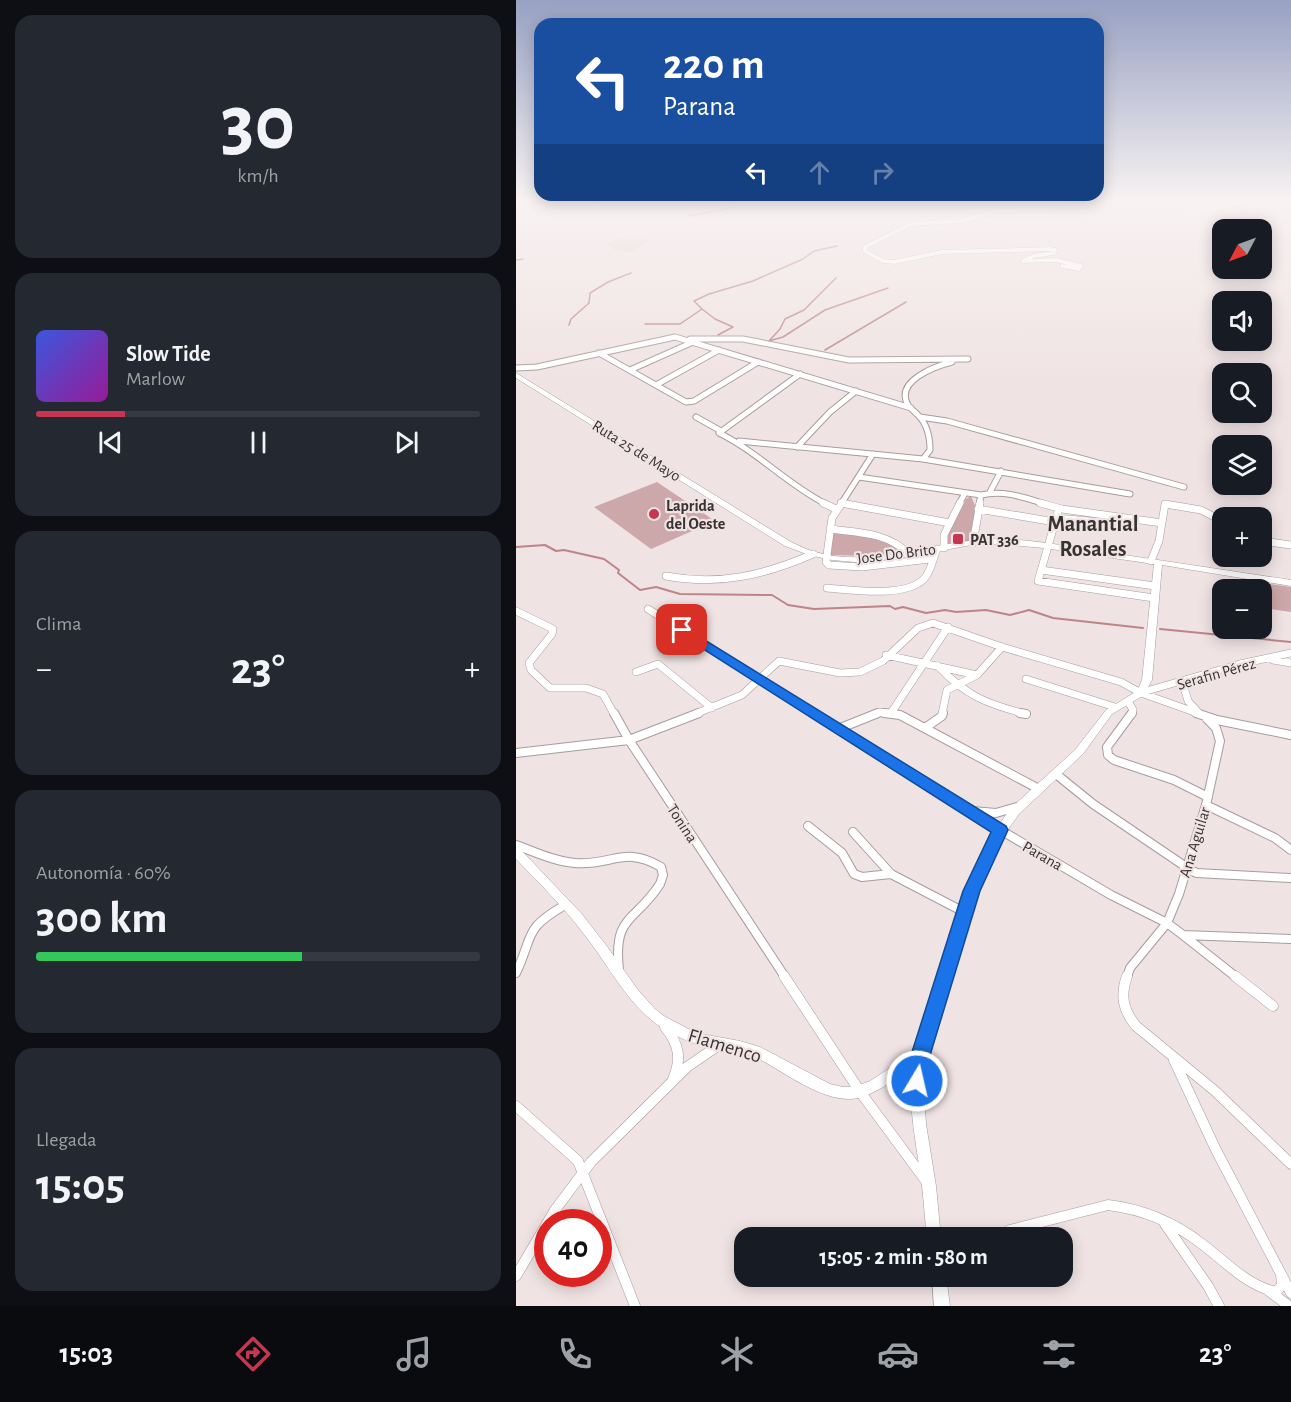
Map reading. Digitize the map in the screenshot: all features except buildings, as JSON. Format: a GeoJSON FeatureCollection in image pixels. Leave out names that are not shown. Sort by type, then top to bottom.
{"type":"FeatureCollection","features":[{"type":"Feature","properties":{"kind":"street"},"geometry":{"type":"LineString","coordinates":[[1062,266],[1079,268],[1081,266],[1068,263]]}},
{"type":"Feature","properties":{"kind":"street"},"geometry":{"type":"LineString","coordinates":[[516,368],[537,368],[675,337],[911,408]]}},
{"type":"Feature","properties":{"kind":"street"},"geometry":{"type":"LineString","coordinates":[[684,339],[743,339],[849,360],[968,359],[936,367],[909,385],[905,397],[911,408],[924,422],[931,445],[923,459]]}},
{"type":"Feature","properties":{"kind":"street"},"geometry":{"type":"LineString","coordinates":[[630,370],[693,342]]}},
{"type":"Feature","properties":{"kind":"street"},"geometry":{"type":"LineString","coordinates":[[656,385],[719,350]]}},
{"type":"Feature","properties":{"kind":"street"},"geometry":{"type":"LineString","coordinates":[[599,353],[686,402],[694,400],[758,362]]}},
{"type":"Feature","properties":{"kind":"street"},"geometry":{"type":"LineString","coordinates":[[721,431],[800,374]]}},
{"type":"Feature","properties":{"kind":"street","name":"Ruta 25 de Mayo"},"geometry":{"type":"LineString","coordinates":[[516,375],[788,543]]}},
{"type":"Feature","properties":{"kind":"street"},"geometry":{"type":"LineString","coordinates":[[797,447],[830,412],[856,391]]}},
{"type":"Feature","properties":{"kind":"street"},"geometry":{"type":"LineString","coordinates":[[696,417],[721,431],[719,433],[739,441],[785,474],[804,492],[836,509]]}},
{"type":"Feature","properties":{"kind":"street"},"geometry":{"type":"LineString","coordinates":[[920,417],[947,421],[1184,487]]}},
{"type":"Feature","properties":{"kind":"street"},"geometry":{"type":"LineString","coordinates":[[739,441],[923,459],[1130,494]]}},
{"type":"Feature","properties":{"kind":"street"},"geometry":{"type":"LineString","coordinates":[[873,454],[836,509],[826,557],[829,565],[862,567],[930,559]]}},
{"type":"Feature","properties":{"kind":"street"},"geometry":{"type":"LineString","coordinates":[[990,492],[1001,471]]}},
{"type":"Feature","properties":{"kind":"street"},"geometry":{"type":"LineString","coordinates":[[859,477],[981,495],[990,492],[1020,496],[1059,508],[1162,524]]}},
{"type":"Feature","properties":{"kind":"street"},"geometry":{"type":"LineString","coordinates":[[827,588],[907,589],[915,587],[925,578],[930,559],[941,548],[944,535],[965,493]]}},
{"type":"Feature","properties":{"kind":"street"},"geometry":{"type":"LineString","coordinates":[[973,543],[981,495]]}},
{"type":"Feature","properties":{"kind":"street"},"geometry":{"type":"LineString","coordinates":[[841,503],[950,523]]}},
{"type":"Feature","properties":{"kind":"street"},"geometry":{"type":"LineString","coordinates":[[933,1227],[917,1101],[921,1052],[964,912],[976,881],[1000,830],[1020,806],[1037,788],[1079,752],[1097,725],[1115,707],[1141,693],[1147,680],[1155,561],[1165,504],[1201,510],[1212,516]]}},
{"type":"Feature","properties":{"kind":"street"},"geometry":{"type":"LineString","coordinates":[[1059,508],[1038,581],[1154,598]]}},
{"type":"Feature","properties":{"kind":"street"},"geometry":{"type":"LineString","coordinates":[[978,509],[1055,520],[1100,522]]}},
{"type":"Feature","properties":{"kind":"street"},"geometry":{"type":"LineString","coordinates":[[830,529],[886,537],[902,544],[909,554]]}},
{"type":"Feature","properties":{"kind":"street","name":"Jose Do Brito"},"geometry":{"type":"LineString","coordinates":[[788,543],[826,557],[867,559],[973,543],[1005,542],[1155,561],[1291,583]]}},
{"type":"Feature","properties":{"kind":"street"},"geometry":{"type":"LineString","coordinates":[[1272,542],[1291,545]]}},
{"type":"Feature","properties":{"kind":"street"},"geometry":{"type":"LineString","coordinates":[[666,576],[687,581],[724,582],[752,576],[813,554]]}},
{"type":"Feature","properties":{"kind":"street"},"geometry":{"type":"LineString","coordinates":[[1041,570],[1155,586]]}},
{"type":"Feature","properties":{"kind":"street","name":"Parana"},"geometry":{"type":"LineString","coordinates":[[648,609],[966,810],[1111,895],[1167,923],[1273,1006]]}},
{"type":"Feature","properties":{"kind":"street","name":"Tonina"},"geometry":{"type":"LineString","coordinates":[[516,611],[553,629],[552,634],[529,663],[531,670],[550,688],[586,688],[603,694],[629,740],[861,1093],[929,1186]]}},
{"type":"Feature","properties":{"kind":"street"},"geometry":{"type":"LineString","coordinates":[[516,753],[629,740],[742,695],[779,661],[848,673],[860,672],[886,656],[924,624],[933,623],[1002,647],[1121,682],[1141,693],[1217,720],[1291,735]]}},
{"type":"Feature","properties":{"kind":"street"},"geometry":{"type":"LineString","coordinates":[[891,713],[948,627]]}},
{"type":"Feature","properties":{"kind":"street"},"geometry":{"type":"LineString","coordinates":[[925,728],[942,716],[947,690],[977,675],[1002,647]]}},
{"type":"Feature","properties":{"kind":"street","name":"Serafin Pérez"},"geometry":{"type":"LineString","coordinates":[[1141,693],[1240,664],[1291,653]]}},
{"type":"Feature","properties":{"kind":"street"},"geometry":{"type":"LineString","coordinates":[[886,656],[977,675]]}},
{"type":"Feature","properties":{"kind":"street"},"geometry":{"type":"LineString","coordinates":[[1262,660],[1291,663]]}},
{"type":"Feature","properties":{"kind":"street"},"geometry":{"type":"LineString","coordinates":[[636,672],[658,664],[712,708]]}},
{"type":"Feature","properties":{"kind":"street"},"geometry":{"type":"LineString","coordinates":[[938,666],[954,685],[977,700],[1026,714]]}},
{"type":"Feature","properties":{"kind":"street"},"geometry":{"type":"LineString","coordinates":[[1026,679],[1115,707]]}},
{"type":"Feature","properties":{"kind":"street","name":"Ana Aguilar"},"geometry":{"type":"LineString","coordinates":[[1171,1055],[1136,1026],[1126,1014],[1123,1004],[1123,987],[1130,968],[1167,923],[1179,894],[1207,801],[1220,741],[1216,728],[1186,700],[1184,687],[1190,680]]}},
{"type":"Feature","properties":{"kind":"street"},"geometry":{"type":"LineString","coordinates":[[1128,701],[1133,710],[1107,747],[1108,755],[1114,760],[1174,780],[1275,838],[1291,850]]}},
{"type":"Feature","properties":{"kind":"street"},"geometry":{"type":"LineString","coordinates":[[838,729],[873,714],[891,713],[925,728],[1037,788]]}},
{"type":"Feature","properties":{"kind":"street"},"geometry":{"type":"LineString","coordinates":[[1056,774],[1093,805],[1173,857],[1186,869],[1197,873],[1291,878]]}},
{"type":"Feature","properties":{"kind":"street"},"geometry":{"type":"LineString","coordinates":[[966,810],[996,813],[1020,806]]}},
{"type":"Feature","properties":{"kind":"street"},"geometry":{"type":"LineString","coordinates":[[808,826],[842,853],[854,874],[862,877],[891,874]]}},
{"type":"Feature","properties":{"kind":"street"},"geometry":{"type":"LineString","coordinates":[[853,832],[891,874],[964,912]]}},
{"type":"Feature","properties":{"kind":"street"},"geometry":{"type":"LineString","coordinates":[[516,845],[545,856],[584,863],[638,854],[648,857],[662,867],[663,880],[654,895],[628,919],[621,930],[618,939],[620,973]]}},
{"type":"Feature","properties":{"kind":"street","name":"Flamenco"},"geometry":{"type":"LineString","coordinates":[[516,852],[594,937],[643,1004],[658,1020],[700,1040],[761,1054],[822,1089],[844,1095],[861,1093]]}},
{"type":"Feature","properties":{"kind":"street"},"geometry":{"type":"LineString","coordinates":[[516,973],[522,963],[531,932],[543,919],[565,904]]}},
{"type":"Feature","properties":{"kind":"street"},"geometry":{"type":"LineString","coordinates":[[1183,935],[1291,939]]}},
{"type":"Feature","properties":{"kind":"street"},"geometry":{"type":"LineString","coordinates":[[658,1020],[675,1038],[680,1053],[678,1069],[670,1084]]}},
{"type":"Feature","properties":{"kind":"street"},"geometry":{"type":"LineString","coordinates":[[516,1276],[538,1236],[582,1172],[616,1135],[670,1084],[704,1054],[721,1044]]}},
{"type":"Feature","properties":{"kind":"street"},"geometry":{"type":"LineString","coordinates":[[861,1093],[887,1079],[921,1052]]}},
{"type":"Feature","properties":{"kind":"street"},"geometry":{"type":"LineString","coordinates":[[1171,1055],[1215,1091],[1291,1164]]}},
{"type":"Feature","properties":{"kind":"street"},"geometry":{"type":"LineString","coordinates":[[1171,1055],[1195,1100],[1216,1150],[1291,1293]]}},
{"type":"Feature","properties":{"kind":"street"},"geometry":{"type":"LineString","coordinates":[[516,1106],[578,1161],[634,1306]]}},
{"type":"Feature","properties":{"kind":"street"},"geometry":{"type":"LineString","coordinates":[[1022,1227],[1108,1205],[1124,1206],[1143,1212],[1194,1237],[1257,1285],[1289,1306]]}},
{"type":"Feature","properties":{"kind":"street"},"geometry":{"type":"LineString","coordinates":[[1164,1222],[1220,1306]]}},
{"type":"Feature","properties":{"kind":"street"},"geometry":{"type":"LineString","coordinates":[[1269,1291],[1276,1292],[1282,1285],[1281,1274]]}},
{"type":"Feature","properties":{"kind":"street"},"geometry":{"type":"LineString","coordinates":[[940,1287],[942,1306]]}},
{"type":"Feature","properties":{"kind":"shaded area","name":"Laprida del Oeste"},"geometry":{"type":"Polygon","coordinates":[[[657,482],[715,521],[651,549],[594,507],[657,482]]]}},
{"type":"Feature","properties":{"kind":"shaded area"},"geometry":{"type":"Polygon","coordinates":[[[971,496],[976,508],[971,541],[948,545],[947,535],[966,499],[971,496]]]}},
{"type":"Feature","properties":{"kind":"shaded area"},"geometry":{"type":"Polygon","coordinates":[[[830,531],[886,539],[904,551],[871,556],[830,555],[830,531]]]}},
{"type":"Feature","properties":{"kind":"shaded area"},"geometry":{"type":"Polygon","coordinates":[[[1272,584],[1291,587],[1291,612],[1272,609],[1272,584]]]}},
{"type":"Feature","properties":{"kind":"waterway"},"geometry":{"type":"LineString","coordinates":[[702,309],[694,301],[709,294],[753,281],[794,263]]}},
{"type":"Feature","properties":{"kind":"waterway"},"geometry":{"type":"LineString","coordinates":[[569,325],[571,319],[589,303],[590,293],[608,282],[631,273]]}},
{"type":"Feature","properties":{"kind":"waterway"},"geometry":{"type":"LineString","coordinates":[[836,278],[804,310],[785,319],[780,329],[769,341],[783,337],[825,310],[888,288]]}},
{"type":"Feature","properties":{"kind":"waterway"},"geometry":{"type":"LineString","coordinates":[[825,350],[906,302]]}},
{"type":"Feature","properties":{"kind":"waterway"},"geometry":{"type":"LineString","coordinates":[[645,324],[680,324],[702,309]]}},
{"type":"Feature","properties":{"kind":"waterway"},"geometry":{"type":"LineString","coordinates":[[702,309],[715,319],[733,327],[718,335]]}},
{"type":"Feature","properties":{"kind":"waterway"},"geometry":{"type":"LineString","coordinates":[[516,547],[545,545],[556,551],[564,550],[604,559],[640,590],[656,587],[680,594],[772,595],[788,605],[814,609],[890,606],[895,609],[903,607],[926,613],[945,610],[956,612],[986,610],[1010,615],[1029,610],[1053,618],[1143,628]]}},
{"type":"Feature","properties":{"kind":"waterway"},"geometry":{"type":"LineString","coordinates":[[1160,629],[1291,642]]}},
{"type":"Feature","properties":{"kind":"place","name":"Laprida del Oeste"},"geometry":{"type":"Point","coordinates":[654,514]}},
{"type":"Feature","properties":{"kind":"place","name":"PAT 336"},"geometry":{"type":"Point","coordinates":[958,539]}},
{"type":"Feature","properties":{"kind":"district","name":"Manantial Rosales"},"geometry":{"type":"Point","coordinates":[1093,536]}},
{"type":"Feature","properties":{"kind":"route"},"geometry":{"type":"LineString","coordinates":[[682,630],[1000,830],[971,891],[921,1052],[917,1081]]}}]}
